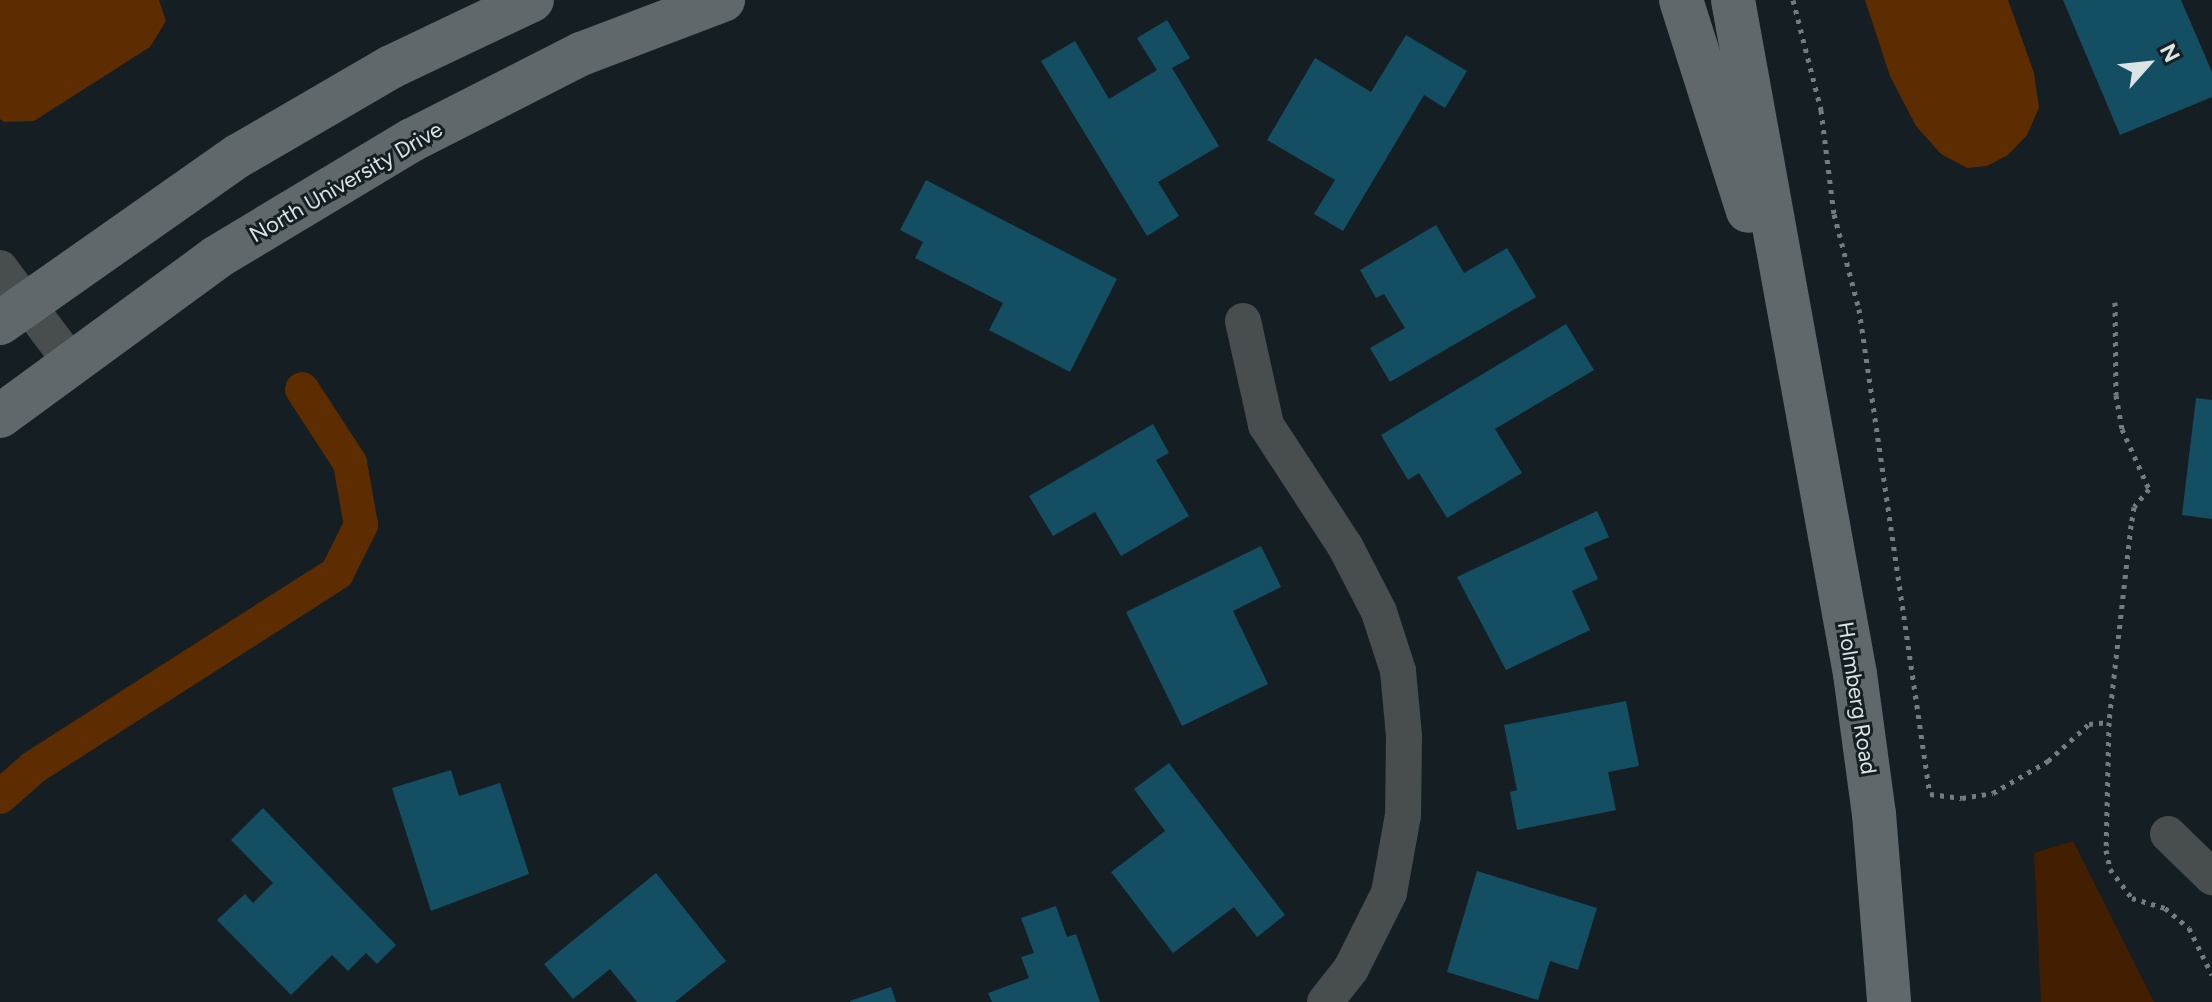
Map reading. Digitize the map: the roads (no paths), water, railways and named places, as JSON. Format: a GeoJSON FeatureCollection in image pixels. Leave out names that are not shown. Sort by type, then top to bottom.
{"type":"FeatureCollection","features":[{"type":"Feature","properties":{"kind":"street"},"geometry":{"type":"LineString","coordinates":[[14,312],[238,156],[391,67],[532,0]]}},
{"type":"Feature","properties":{"kind":"street","name":"North University Drive"},"geometry":{"type":"LineString","coordinates":[[5,402],[70,361],[217,257],[412,140],[581,54],[723,0]]}},
{"type":"Feature","properties":{"kind":"street","name":"Holmberg Road"},"geometry":{"type":"LineString","coordinates":[[1681,0],[1803,397]]}},
{"type":"Feature","properties":{"kind":"street","name":"Holmberg Road"},"geometry":{"type":"LineString","coordinates":[[1733,0],[1862,721],[1889,1002]]}},
{"type":"Feature","properties":{"kind":"street"},"geometry":{"type":"LineString","coordinates":[[0,268],[14,312],[70,361]]}},
{"type":"Feature","properties":{"kind":"street"},"geometry":{"type":"LineString","coordinates":[[1243,321],[1266,425],[1345,546],[1379,612],[1398,671],[1404,736],[1403,815],[1389,893],[1351,969],[1325,1002]]}},
{"type":"Feature","properties":{"kind":"street"},"geometry":{"type":"LineString","coordinates":[[2168,834],[2212,877]]}},
{"type":"Feature","properties":{"kind":"waterway"},"geometry":{"type":"LineString","coordinates":[[0,797],[34,767],[337,573],[361,525],[350,463],[302,389]]}}]}
